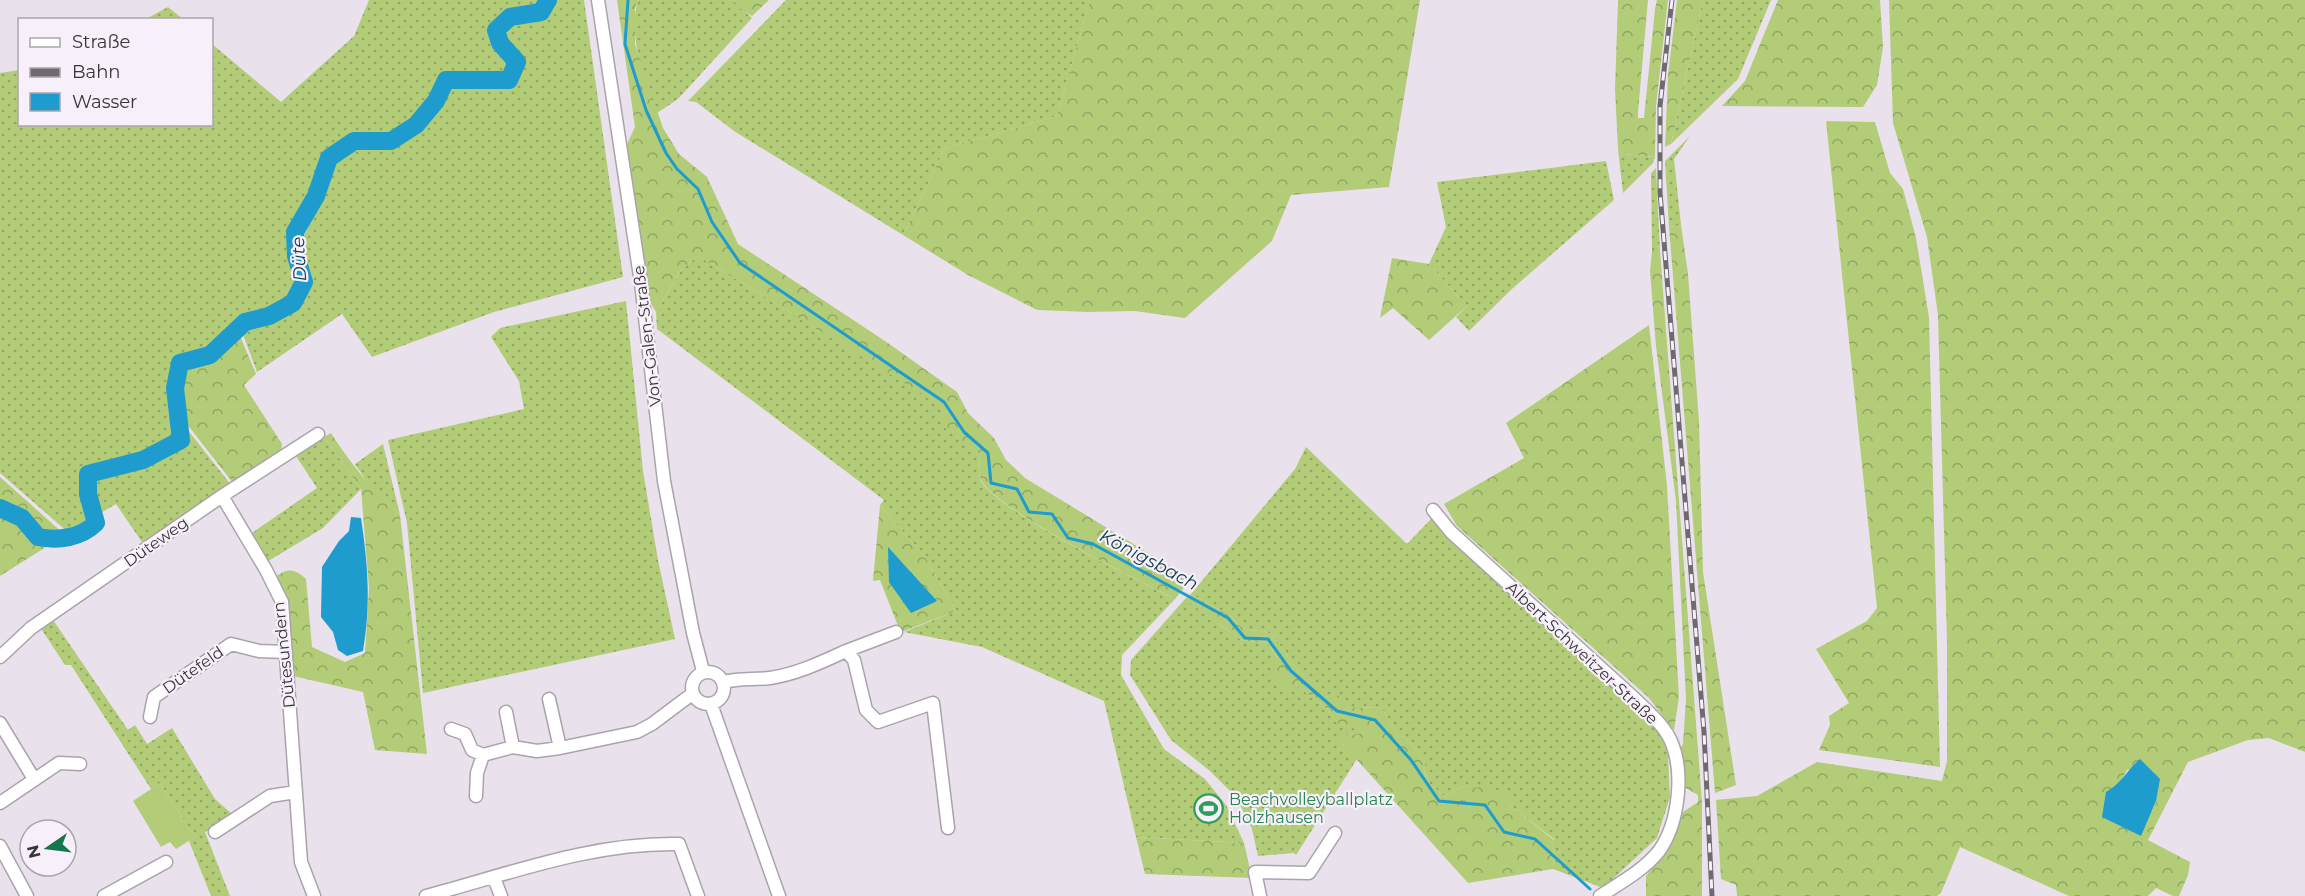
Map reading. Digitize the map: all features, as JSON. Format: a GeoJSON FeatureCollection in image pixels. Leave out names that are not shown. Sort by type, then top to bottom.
{"type":"FeatureCollection","features":[{"type":"Feature","properties":{"kind":"street","name":"Von-Galen-Straße"},"geometry":{"type":"LineString","coordinates":[[598,0],[641,283],[664,481],[693,633],[703,671]]}},
{"type":"Feature","properties":{"kind":"street","name":"Düteweg"},"geometry":{"type":"LineString","coordinates":[[0,657],[31,628],[222,496],[318,434]]}},
{"type":"Feature","properties":{"kind":"street","name":"Dütesundern"},"geometry":{"type":"LineString","coordinates":[[222,496],[266,570],[282,602],[301,862],[314,896]]}},
{"type":"Feature","properties":{"kind":"street","name":"Albert-Schweitzer-Straße"},"geometry":{"type":"LineString","coordinates":[[1433,510],[1451,532],[1634,698],[1670,738],[1675,753],[1679,799],[1672,826],[1659,850],[1645,864],[1601,896]]}},
{"type":"Feature","properties":{"kind":"street"},"geometry":{"type":"LineString","coordinates":[[723,682],[770,678],[807,669],[896,632]]}},
{"type":"Feature","properties":{"kind":"street","name":"Dütefeld"},"geometry":{"type":"LineString","coordinates":[[150,717],[154,697],[231,644],[259,651],[286,652]]}},
{"type":"Feature","properties":{"kind":"street"},"geometry":{"type":"LineString","coordinates":[[846,651],[854,660],[866,710],[878,722],[933,704],[948,828]]}},
{"type":"Feature","properties":{"kind":"street"},"geometry":{"type":"LineString","coordinates":[[703,671],[711,671],[719,675],[723,682],[724,691],[720,700],[711,704],[703,704],[692,694],[691,686],[694,678],[703,671]]}},
{"type":"Feature","properties":{"kind":"street"},"geometry":{"type":"LineString","coordinates":[[451,729],[465,734],[472,750],[483,755],[513,747],[537,751],[560,748],[637,732],[652,724],[692,694]]}},
{"type":"Feature","properties":{"kind":"street"},"geometry":{"type":"LineString","coordinates":[[549,699],[560,748]]}},
{"type":"Feature","properties":{"kind":"street"},"geometry":{"type":"LineString","coordinates":[[711,704],[779,896]]}},
{"type":"Feature","properties":{"kind":"street"},"geometry":{"type":"LineString","coordinates":[[506,712],[513,747]]}},
{"type":"Feature","properties":{"kind":"street"},"geometry":{"type":"LineString","coordinates":[[0,723],[34,778]]}},
{"type":"Feature","properties":{"kind":"street"},"geometry":{"type":"LineString","coordinates":[[476,796],[477,773],[483,755]]}},
{"type":"Feature","properties":{"kind":"street"},"geometry":{"type":"LineString","coordinates":[[0,803],[59,763],[80,764]]}},
{"type":"Feature","properties":{"kind":"street"},"geometry":{"type":"LineString","coordinates":[[215,832],[270,796],[296,792]]}},
{"type":"Feature","properties":{"kind":"street"},"geometry":{"type":"LineString","coordinates":[[1260,896],[1255,872],[1309,873],[1335,834]]}},
{"type":"Feature","properties":{"kind":"street"},"geometry":{"type":"LineString","coordinates":[[426,896],[494,878],[538,863],[596,851],[679,844],[698,896]]}},
{"type":"Feature","properties":{"kind":"street"},"geometry":{"type":"LineString","coordinates":[[0,846],[27,896]]}},
{"type":"Feature","properties":{"kind":"street"},"geometry":{"type":"LineString","coordinates":[[104,896],[166,861]]}},
{"type":"Feature","properties":{"kind":"street"},"geometry":{"type":"LineString","coordinates":[[494,878],[501,896]]}},
{"type":"Feature","properties":{"kind":"green space"},"geometry":{"type":"Polygon","coordinates":[[[369,0],[541,0],[537,7],[507,11],[489,28],[492,47],[509,64],[506,74],[443,75],[418,112],[390,135],[354,134],[324,154],[309,196],[289,228],[289,254],[298,279],[288,299],[265,312],[240,318],[208,351],[176,361],[169,388],[176,438],[140,457],[84,469],[81,496],[90,521],[69,533],[0,473],[0,73],[18,70],[18,126],[213,126],[213,45],[281,102],[354,36],[369,0]]]}},
{"type":"Feature","properties":{"kind":"green space"},"geometry":{"type":"Polygon","coordinates":[[[554,0],[584,0],[623,277],[494,312],[372,357],[342,314],[257,372],[242,332],[248,325],[271,321],[296,310],[312,282],[300,243],[326,194],[338,158],[358,146],[392,147],[421,131],[442,104],[451,85],[511,87],[523,61],[504,40],[501,32],[513,21],[545,15],[554,0]]]}},
{"type":"Feature","properties":{"kind":"green space"},"geometry":{"type":"Polygon","coordinates":[[[617,0],[638,0],[635,9],[635,44],[663,128],[679,154],[707,177],[738,244],[885,341],[957,392],[968,413],[994,438],[1006,460],[1025,478],[1191,579],[1175,599],[1068,543],[1009,506],[989,490],[980,477],[980,454],[941,425],[945,408],[698,256],[681,270],[656,312],[648,298],[627,144],[635,127],[617,0]]]}},
{"type":"Feature","properties":{"kind":"green space"},"geometry":{"type":"Polygon","coordinates":[[[638,0],[733,0],[752,18],[678,99],[657,113],[636,43],[635,14],[638,0]]]}},
{"type":"Feature","properties":{"kind":"green space"},"geometry":{"type":"Polygon","coordinates":[[[733,0],[769,0],[752,16],[739,8],[733,0]]]}},
{"type":"Feature","properties":{"kind":"green space"},"geometry":{"type":"Polygon","coordinates":[[[786,0],[1090,0],[1057,116],[945,148],[903,235],[734,131],[696,102],[688,101],[786,0]]]}},
{"type":"Feature","properties":{"kind":"green space"},"geometry":{"type":"Polygon","coordinates":[[[1090,0],[1420,0],[1389,187],[1291,195],[1272,241],[1185,318],[1135,311],[1037,310],[968,275],[903,235],[945,148],[1057,116],[1090,0]]]}},
{"type":"Feature","properties":{"kind":"green space"},"geometry":{"type":"Polygon","coordinates":[[[1618,0],[1648,0],[1638,112],[1638,118],[1644,118],[1655,9],[1657,0],[1668,0],[1656,106],[1655,157],[1624,154],[1618,149],[1615,89],[1618,0]]]}},
{"type":"Feature","properties":{"kind":"green space"},"geometry":{"type":"Polygon","coordinates":[[[1677,0],[1703,0],[1671,144],[1665,147],[1668,75],[1677,0]]]}},
{"type":"Feature","properties":{"kind":"green space"},"geometry":{"type":"Polygon","coordinates":[[[1703,0],[1771,0],[1738,79],[1671,144],[1703,0]]]}},
{"type":"Feature","properties":{"kind":"green space"},"geometry":{"type":"Polygon","coordinates":[[[1778,0],[1880,0],[1883,47],[1877,85],[1863,107],[1722,106],[1745,81],[1778,0]]]}},
{"type":"Feature","properties":{"kind":"green space"},"geometry":{"type":"Polygon","coordinates":[[[1889,0],[2305,0],[2305,752],[2269,738],[2248,740],[2188,762],[2148,840],[2190,862],[2188,875],[2179,896],[2173,896],[2156,888],[2148,896],[2069,896],[1960,847],[1941,893],[1937,896],[1737,896],[1736,885],[1721,879],[1716,800],[1757,796],[1817,762],[1942,781],[1947,761],[1947,642],[1938,315],[1927,237],[1893,123],[1889,0]],[[2128,769],[2118,785],[2152,811],[2156,801],[2128,769]]]}},
{"type":"Feature","properties":{"kind":"green space"},"geometry":{"type":"Polygon","coordinates":[[[168,7],[182,18],[148,18],[168,7]]]}},
{"type":"Feature","properties":{"kind":"green space"},"geometry":{"type":"Polygon","coordinates":[[[1826,121],[1875,122],[1890,173],[1903,189],[1916,238],[1929,317],[1940,767],[1819,750],[1830,725],[1829,716],[1849,703],[1816,649],[1867,621],[1877,608],[1826,121]]]}},
{"type":"Feature","properties":{"kind":"green space"},"geometry":{"type":"Polygon","coordinates":[[[1690,136],[1674,159],[1681,225],[1669,227],[1665,161],[1690,136]]]}},
{"type":"Feature","properties":{"kind":"green space"},"geometry":{"type":"Polygon","coordinates":[[[1618,149],[1624,154],[1655,157],[1653,163],[1623,193],[1618,149]]]}},
{"type":"Feature","properties":{"kind":"green space"},"geometry":{"type":"Polygon","coordinates":[[[1606,161],[1614,200],[1513,288],[1469,331],[1456,317],[1467,306],[1429,264],[1446,227],[1437,182],[1606,161]]]}},
{"type":"Feature","properties":{"kind":"green space"},"geometry":{"type":"Polygon","coordinates":[[[1656,168],[1660,251],[1652,251],[1651,173],[1656,168]]]}},
{"type":"Feature","properties":{"kind":"green space"},"geometry":{"type":"Polygon","coordinates":[[[1681,225],[1688,274],[1699,421],[1703,572],[1736,785],[1715,793],[1669,227],[1681,225]]]}},
{"type":"Feature","properties":{"kind":"green space"},"geometry":{"type":"Polygon","coordinates":[[[1652,251],[1660,251],[1702,802],[1702,896],[1646,896],[1646,876],[1669,847],[1683,812],[1698,802],[1698,795],[1682,786],[1678,752],[1683,744],[1686,699],[1676,501],[1656,346],[1650,271],[1652,251]]]}},
{"type":"Feature","properties":{"kind":"green space"},"geometry":{"type":"Polygon","coordinates":[[[698,256],[946,408],[942,425],[980,454],[980,478],[989,491],[1009,507],[1068,543],[1175,599],[1122,655],[1121,675],[1164,749],[1205,779],[1226,805],[1244,843],[1136,837],[1104,701],[982,647],[904,632],[956,611],[925,557],[880,505],[884,500],[657,329],[656,312],[681,270],[698,256]]]}},
{"type":"Feature","properties":{"kind":"green space"},"geometry":{"type":"Polygon","coordinates":[[[1392,258],[1429,264],[1467,306],[1429,340],[1393,308],[1380,318],[1392,258]]]}},
{"type":"Feature","properties":{"kind":"green space"},"geometry":{"type":"Polygon","coordinates":[[[626,301],[643,471],[658,560],[675,639],[423,693],[407,523],[388,440],[524,409],[519,381],[491,337],[500,328],[626,301]]]}},
{"type":"Feature","properties":{"kind":"green space"},"geometry":{"type":"Polygon","coordinates":[[[1649,325],[1667,486],[1679,697],[1674,730],[1648,697],[1457,526],[1444,504],[1524,458],[1506,423],[1649,325]]]}},
{"type":"Feature","properties":{"kind":"green space"},"geometry":{"type":"Polygon","coordinates":[[[238,331],[256,374],[244,385],[282,444],[281,452],[233,483],[179,414],[175,388],[180,363],[210,355],[238,331]]]}},
{"type":"Feature","properties":{"kind":"green space"},"geometry":{"type":"Polygon","coordinates":[[[184,425],[231,485],[144,545],[116,504],[99,514],[93,492],[93,477],[146,466],[187,443],[184,425]]]}},
{"type":"Feature","properties":{"kind":"green space"},"geometry":{"type":"Polygon","coordinates":[[[331,433],[363,477],[400,515],[427,754],[375,750],[363,692],[293,676],[274,578],[283,572],[294,571],[306,579],[312,647],[345,662],[365,653],[369,588],[361,489],[324,437],[331,433]]]}},
{"type":"Feature","properties":{"kind":"green space"},"geometry":{"type":"Polygon","coordinates":[[[324,437],[361,489],[323,528],[265,563],[249,535],[317,488],[294,453],[324,437]]]}},
{"type":"Feature","properties":{"kind":"green space"},"geometry":{"type":"Polygon","coordinates":[[[383,444],[400,515],[371,488],[355,464],[383,444]]]}},
{"type":"Feature","properties":{"kind":"green space"},"geometry":{"type":"Polygon","coordinates":[[[1306,447],[1407,544],[1433,517],[1448,536],[1653,725],[1664,742],[1668,755],[1670,797],[1657,838],[1603,888],[1553,869],[1554,839],[1525,817],[1521,811],[1513,810],[1509,803],[1512,798],[1465,786],[1444,796],[1430,784],[1424,770],[1426,767],[1416,750],[1405,738],[1397,734],[1382,708],[1344,707],[1328,697],[1298,671],[1273,635],[1261,630],[1248,631],[1237,624],[1232,617],[1191,594],[1295,469],[1306,447]]]}},
{"type":"Feature","properties":{"kind":"green space"},"geometry":{"type":"Polygon","coordinates":[[[0,477],[65,535],[0,576],[0,477]]]}},
{"type":"Feature","properties":{"kind":"green space"},"geometry":{"type":"Polygon","coordinates":[[[880,505],[925,557],[956,611],[900,631],[880,580],[873,581],[880,505]]]}},
{"type":"Feature","properties":{"kind":"green space"},"geometry":{"type":"Polygon","coordinates":[[[1191,594],[1232,617],[1237,624],[1248,631],[1261,630],[1273,635],[1298,671],[1328,696],[1331,693],[1342,697],[1345,707],[1382,708],[1397,734],[1405,738],[1416,750],[1426,767],[1424,771],[1430,784],[1444,796],[1465,786],[1478,788],[1482,782],[1513,798],[1509,803],[1513,810],[1521,811],[1525,817],[1554,840],[1553,869],[1468,883],[1339,740],[1344,735],[1368,733],[1337,723],[1326,708],[1296,685],[1291,690],[1278,688],[1271,668],[1277,657],[1267,643],[1241,640],[1185,599],[1191,594]]]}},
{"type":"Feature","properties":{"kind":"green space"},"geometry":{"type":"Polygon","coordinates":[[[1185,599],[1241,640],[1267,643],[1296,685],[1326,708],[1337,723],[1371,733],[1345,735],[1339,740],[1357,759],[1296,855],[1294,853],[1258,856],[1252,829],[1236,797],[1210,771],[1171,740],[1130,675],[1131,660],[1185,599]]]}},
{"type":"Feature","properties":{"kind":"green space"},"geometry":{"type":"Polygon","coordinates":[[[51,617],[128,730],[135,725],[147,744],[172,728],[215,799],[232,814],[205,832],[230,896],[211,896],[189,841],[195,837],[160,783],[151,789],[71,665],[65,665],[40,627],[51,617]]]}},
{"type":"Feature","properties":{"kind":"green space"},"geometry":{"type":"Polygon","coordinates":[[[160,783],[195,837],[176,849],[170,842],[161,847],[133,801],[160,783]]]}},
{"type":"Feature","properties":{"kind":"green space","name":"Beachvolleyballplatz Holzhausen"},"geometry":{"type":"Polygon","coordinates":[[[1214,793],[1219,821],[1203,823],[1197,794],[1214,793]]]}},
{"type":"Feature","properties":{"kind":"green space"},"geometry":{"type":"Polygon","coordinates":[[[1136,837],[1244,843],[1252,878],[1145,874],[1136,837]]]}},
{"type":"Feature","properties":{"kind":"water"},"geometry":{"type":"Polygon","coordinates":[[[351,517],[361,518],[368,600],[363,651],[347,656],[338,650],[333,632],[321,617],[322,567],[339,541],[349,531],[351,517]]]}},
{"type":"Feature","properties":{"kind":"water"},"geometry":{"type":"Polygon","coordinates":[[[888,547],[937,601],[911,613],[889,582],[888,547]]]}},
{"type":"Feature","properties":{"kind":"water"},"geometry":{"type":"Polygon","coordinates":[[[2140,759],[2160,779],[2156,801],[2141,836],[2102,817],[2106,792],[2116,785],[2140,759]]]}},
{"type":"Feature","properties":{"kind":"waterway","name":"Düte"},"geometry":{"type":"LineString","coordinates":[[0,508],[22,518],[38,537],[53,539],[69,537],[83,532],[96,523],[88,494],[88,474],[143,460],[181,440],[175,388],[180,363],[210,355],[245,322],[269,316],[293,303],[304,282],[296,256],[295,232],[316,196],[329,158],[354,141],[391,141],[416,125],[436,101],[446,80],[509,80],[517,62],[500,43],[496,30],[510,17],[541,12],[548,0]]}},
{"type":"Feature","properties":{"kind":"waterway","name":"Königsbach"},"geometry":{"type":"LineString","coordinates":[[628,0],[625,44],[646,110],[666,153],[677,169],[698,189],[712,222],[740,263],[944,402],[964,432],[988,453],[991,483],[1017,489],[1029,512],[1052,514],[1068,538],[1093,544],[1228,618],[1245,638],[1268,639],[1291,671],[1337,711],[1375,720],[1411,760],[1439,801],[1485,805],[1504,832],[1535,839],[1590,889]]}},
{"type":"Feature","properties":{"kind":"railway"},"geometry":{"type":"LineString","coordinates":[[1672,0],[1660,106],[1660,192],[1704,732],[1712,896]]}},
{"type":"Feature","properties":{"kind":"place","name":"Beachvolleyballplatz Holzhausen"},"geometry":{"type":"Point","coordinates":[1208,808]}}]}
